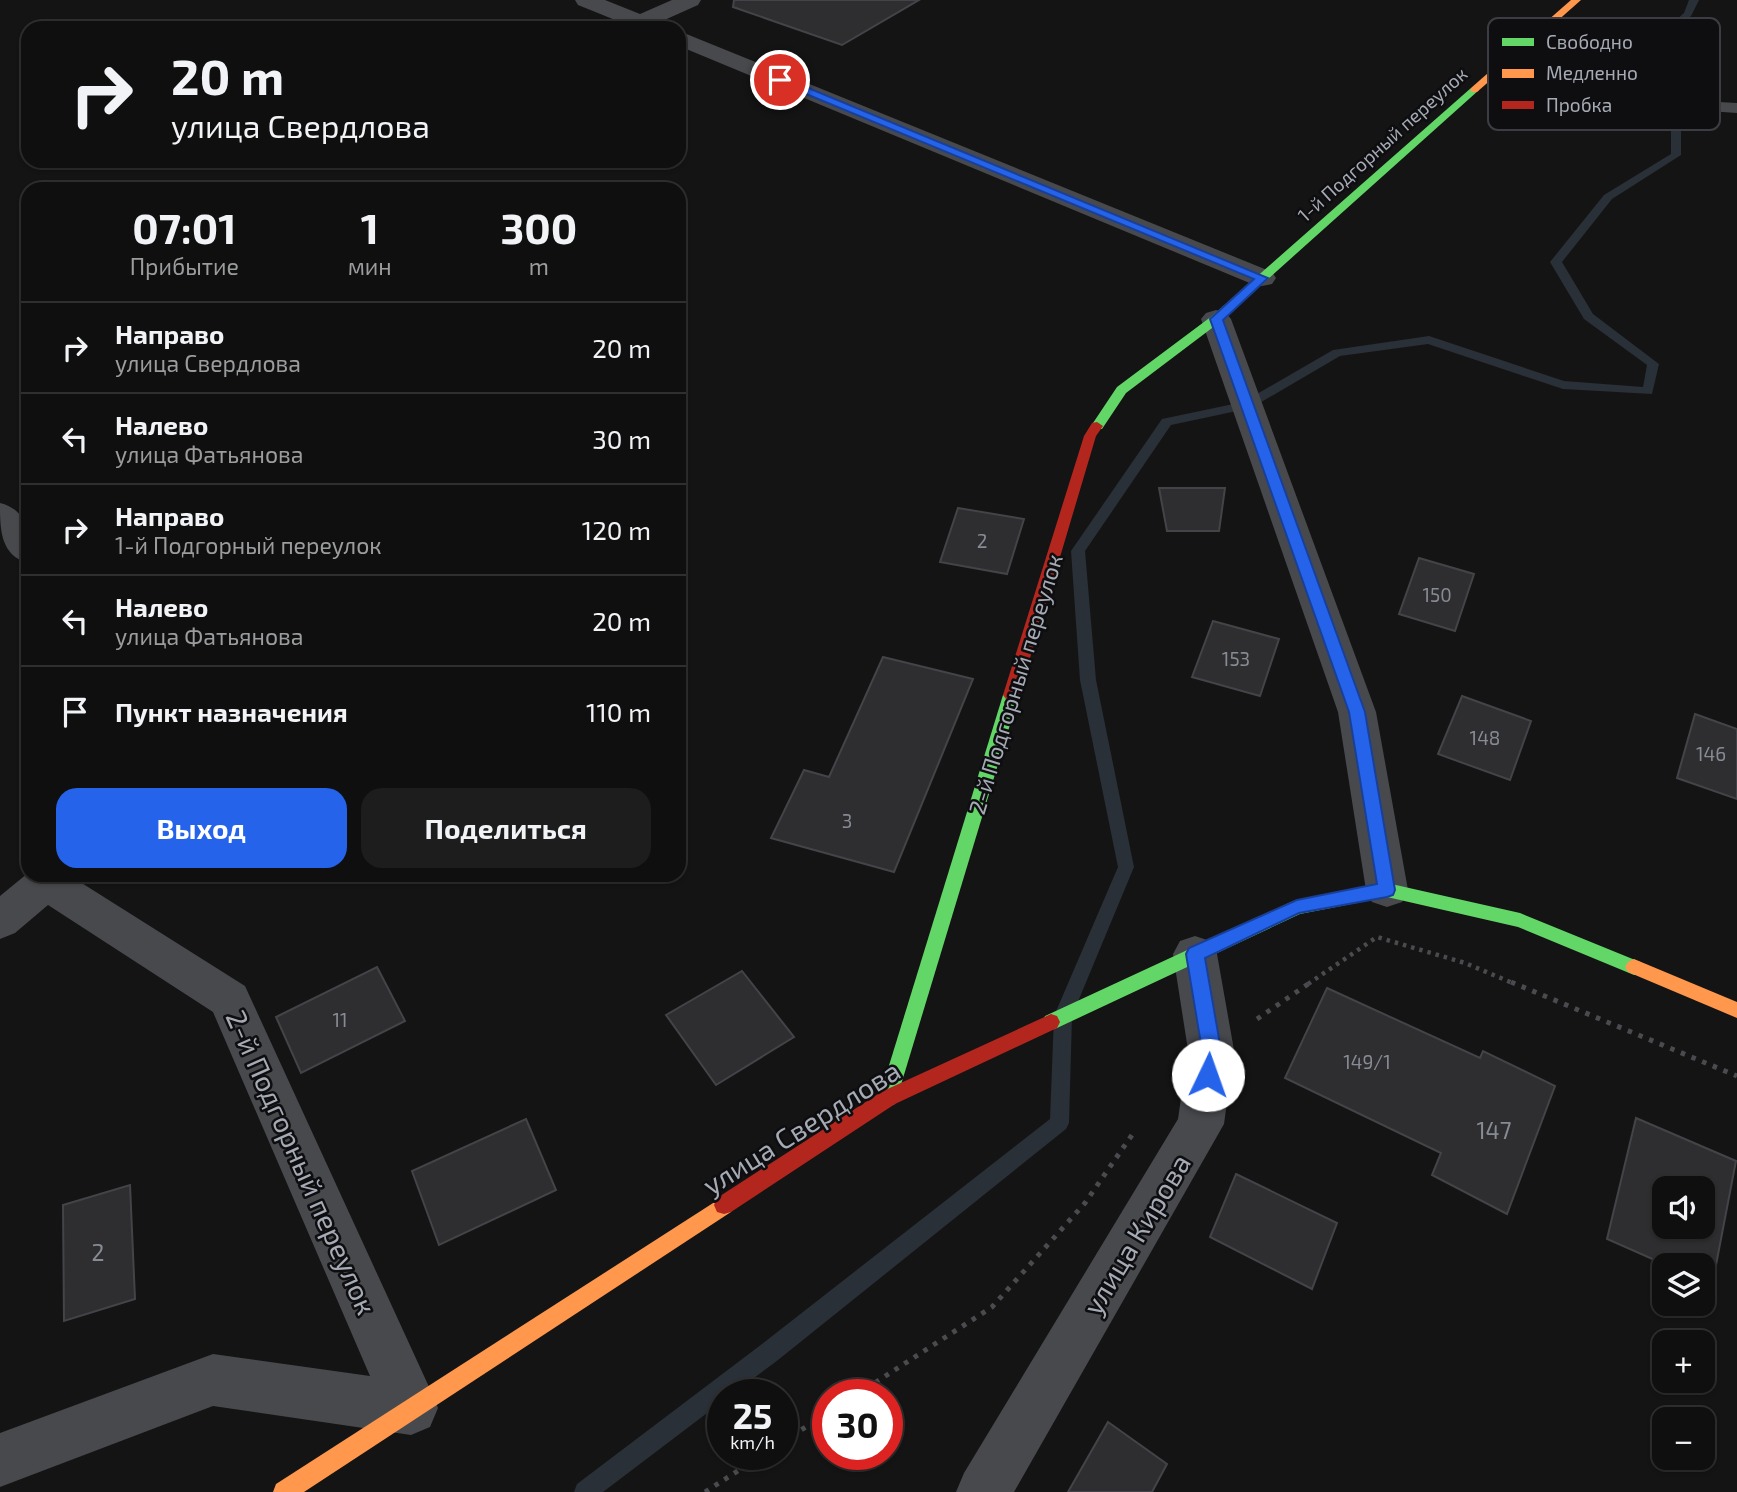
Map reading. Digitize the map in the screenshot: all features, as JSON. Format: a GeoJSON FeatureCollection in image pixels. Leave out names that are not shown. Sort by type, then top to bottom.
{"type":"FeatureCollection","features":[{"type":"Feature","properties":{"kind":"street"},"geometry":{"type":"LineString","coordinates":[[586,0],[638,21]]}},
{"type":"Feature","properties":{"kind":"street"},"geometry":{"type":"LineString","coordinates":[[655,21],[690,0]]}},
{"type":"Feature","properties":{"kind":"street","name":"1-й Подгорный переулок"},"geometry":{"type":"LineString","coordinates":[[1556,18],[1576,0]]}},
{"type":"Feature","properties":{"kind":"street"},"geometry":{"type":"LineString","coordinates":[[686,41],[1262,278]]}},
{"type":"Feature","properties":{"kind":"street","name":"1-й Подгорный переулок"},"geometry":{"type":"LineString","coordinates":[[1216,319],[1488,78]]}},
{"type":"Feature","properties":{"kind":"street"},"geometry":{"type":"LineString","coordinates":[[1216,319],[1357,712],[1387,890],[1520,920],[1737,1010]]}},
{"type":"Feature","properties":{"kind":"street","name":"2-й Подгорный переулок"},"geometry":{"type":"LineString","coordinates":[[888,1098],[1090,436],[1121,390],[1216,319]]}},
{"type":"Feature","properties":{"kind":"street"},"geometry":{"type":"LineString","coordinates":[[0,513],[21,542]]}},
{"type":"Feature","properties":{"kind":"street"},"geometry":{"type":"LineString","coordinates":[[0,920],[42,882]]}},
{"type":"Feature","properties":{"kind":"street","name":"2-й Подгорный переулок"},"geometry":{"type":"LineString","coordinates":[[52,882],[229,999],[411,1408]]}},
{"type":"Feature","properties":{"kind":"street","name":"улица Свердлова"},"geometry":{"type":"LineString","coordinates":[[284,1492],[888,1098],[1297,907],[1387,890]]}},
{"type":"Feature","properties":{"kind":"street","name":"улица Кирова"},"geometry":{"type":"LineString","coordinates":[[983,1492],[1201,1124],[1212,1050],[1195,954]]}},
{"type":"Feature","properties":{"kind":"street"},"geometry":{"type":"LineString","coordinates":[[0,1460],[214,1380],[411,1408]]}},
{"type":"Feature","properties":{"kind":"path"},"geometry":{"type":"LineString","coordinates":[[1212,1050],[1377,937],[1465,963],[1737,1076]]}},
{"type":"Feature","properties":{"kind":"path"},"geometry":{"type":"LineString","coordinates":[[881,1379],[992,1307],[1085,1203],[1138,1126]]}},
{"type":"Feature","properties":{"kind":"path"},"geometry":{"type":"LineString","coordinates":[[705,1492],[739,1470]]}},
{"type":"Feature","properties":{"kind":"building"},"geometry":{"type":"Polygon","coordinates":[[[734,0],[919,0],[842,45],[733,7],[734,0]]]}},
{"type":"Feature","properties":{"kind":"building"},"geometry":{"type":"Polygon","coordinates":[[[1159,488],[1225,488],[1219,531],[1167,531],[1159,488]]]}},
{"type":"Feature","properties":{"kind":"building"},"geometry":{"type":"Polygon","coordinates":[[[958,508],[1024,519],[1007,574],[940,562],[958,508]]]}},
{"type":"Feature","properties":{"kind":"building"},"geometry":{"type":"Polygon","coordinates":[[[1419,558],[1474,574],[1455,631],[1399,614],[1419,558]]]}},
{"type":"Feature","properties":{"kind":"building"},"geometry":{"type":"Polygon","coordinates":[[[1213,621],[1279,639],[1260,696],[1192,677],[1213,621]]]}},
{"type":"Feature","properties":{"kind":"building"},"geometry":{"type":"Polygon","coordinates":[[[883,657],[973,679],[894,872],[771,838],[804,770],[829,777],[883,657]]]}},
{"type":"Feature","properties":{"kind":"building"},"geometry":{"type":"Polygon","coordinates":[[[1462,696],[1531,721],[1510,780],[1438,754],[1462,696]]]}},
{"type":"Feature","properties":{"kind":"building"},"geometry":{"type":"Polygon","coordinates":[[[1695,714],[1737,729],[1737,799],[1677,778],[1695,714]]]}},
{"type":"Feature","properties":{"kind":"building"},"geometry":{"type":"Polygon","coordinates":[[[377,967],[405,1021],[301,1073],[276,1017],[377,967]]]}},
{"type":"Feature","properties":{"kind":"building"},"geometry":{"type":"Polygon","coordinates":[[[742,971],[794,1037],[716,1085],[666,1015],[742,971]]]}},
{"type":"Feature","properties":{"kind":"building"},"geometry":{"type":"Polygon","coordinates":[[[1327,988],[1480,1058],[1483,1051],[1555,1086],[1507,1214],[1432,1175],[1441,1153],[1285,1078],[1327,988]]]}},
{"type":"Feature","properties":{"kind":"building"},"geometry":{"type":"Polygon","coordinates":[[[1636,1118],[1736,1161],[1716,1265],[1715,1253],[1652,1253],[1652,1259],[1607,1239],[1636,1118]]]}},
{"type":"Feature","properties":{"kind":"building"},"geometry":{"type":"Polygon","coordinates":[[[526,1119],[556,1190],[439,1245],[412,1171],[526,1119]]]}},
{"type":"Feature","properties":{"kind":"building"},"geometry":{"type":"Polygon","coordinates":[[[1236,1174],[1337,1223],[1312,1289],[1210,1237],[1236,1174]]]}},
{"type":"Feature","properties":{"kind":"building"},"geometry":{"type":"Polygon","coordinates":[[[130,1185],[135,1299],[64,1321],[63,1205],[130,1185]]]}},
{"type":"Feature","properties":{"kind":"building"},"geometry":{"type":"Polygon","coordinates":[[[1108,1422],[1167,1464],[1152,1492],[1068,1492],[1108,1422]]]}},
{"type":"Feature","properties":{"kind":"waterway"},"geometry":{"type":"LineString","coordinates":[[1684,18],[1694,0]]}},
{"type":"Feature","properties":{"kind":"waterway"},"geometry":{"type":"LineString","coordinates":[[585,1492],[770,1352],[1059,1123],[1063,1016],[1126,867],[1088,680],[1078,551],[1167,422],[1247,405],[1337,353],[1429,340],[1563,385],[1648,391],[1653,364],[1588,316],[1556,262],[1608,197],[1676,155],[1676,130]]}},
{"type":"Feature","properties":{"kind":"traffic: fast"},"geometry":{"type":"LineString","coordinates":[[1097,426],[1121,390],[1216,319],[1474,90]]}},
{"type":"Feature","properties":{"kind":"traffic: fast"},"geometry":{"type":"LineString","coordinates":[[888,1098],[1011,695]]}},
{"type":"Feature","properties":{"kind":"traffic: fast"},"geometry":{"type":"LineString","coordinates":[[1051,1022],[1297,907],[1387,890],[1520,920],[1634,967]]}},
{"type":"Feature","properties":{"kind":"traffic: slow"},"geometry":{"type":"LineString","coordinates":[[1556,18],[1576,0]]}},
{"type":"Feature","properties":{"kind":"traffic: slow"},"geometry":{"type":"LineString","coordinates":[[1474,90],[1488,78]]}},
{"type":"Feature","properties":{"kind":"traffic: slow"},"geometry":{"type":"LineString","coordinates":[[1634,967],[1737,1010]]}},
{"type":"Feature","properties":{"kind":"traffic: slow"},"geometry":{"type":"LineString","coordinates":[[284,1492],[724,1205]]}},
{"type":"Feature","properties":{"kind":"traffic: jam"},"geometry":{"type":"LineString","coordinates":[[1011,695],[1090,436],[1097,426]]}},
{"type":"Feature","properties":{"kind":"traffic: jam"},"geometry":{"type":"LineString","coordinates":[[724,1205],[888,1098],[1051,1022]]}},
{"type":"Feature","properties":{"kind":"route"},"geometry":{"type":"LineString","coordinates":[[780,80],[1262,278],[1216,319],[1357,712],[1387,890],[1297,907],[1195,954],[1212,1050],[1208,1075]]}}]}
